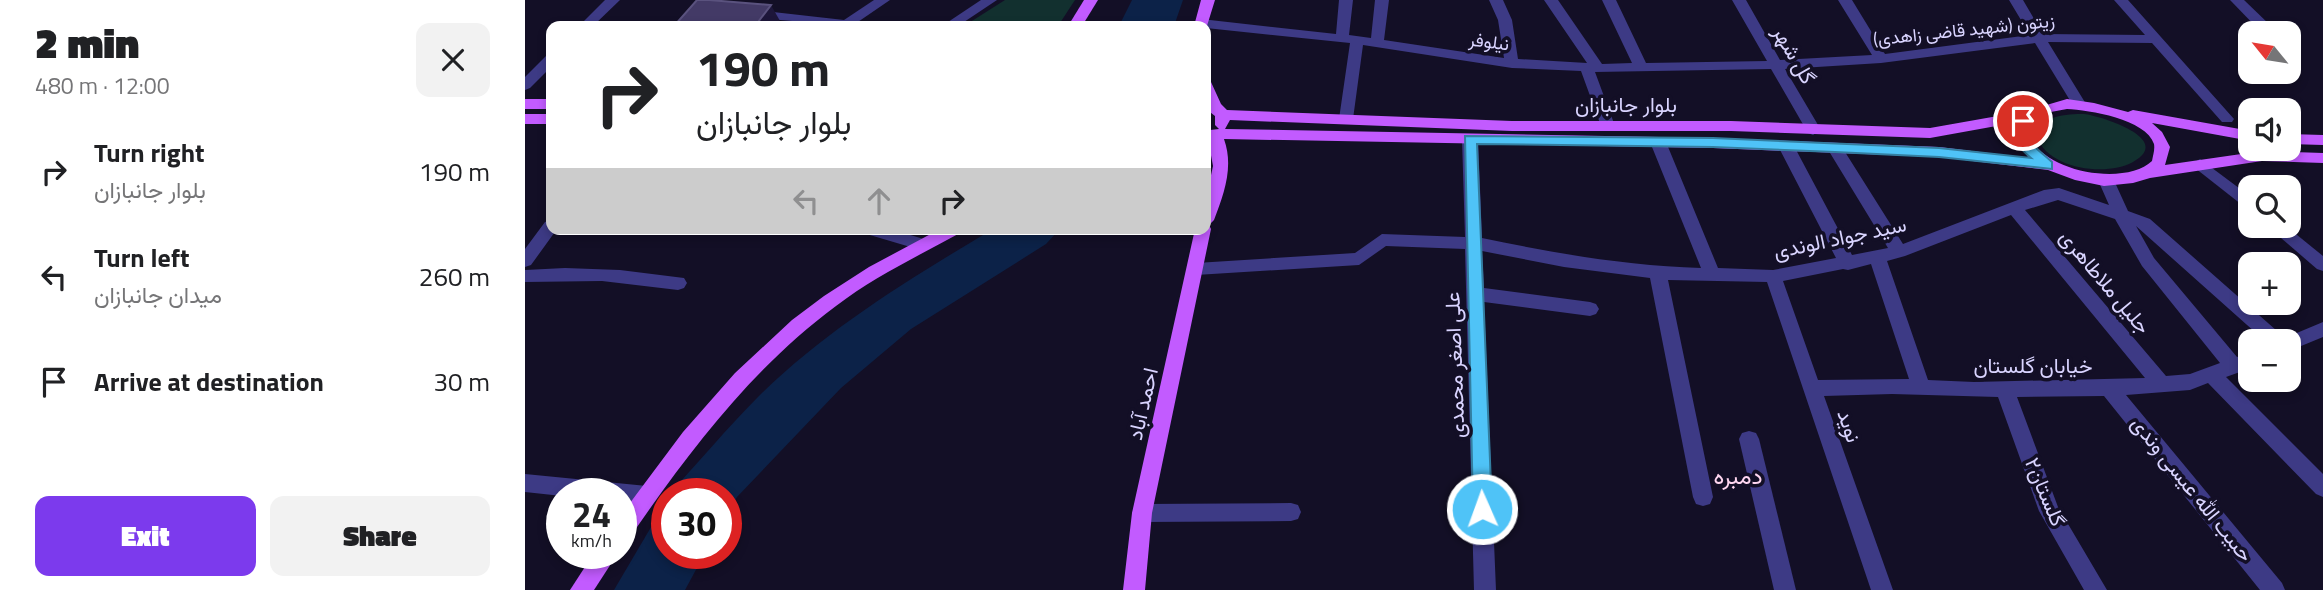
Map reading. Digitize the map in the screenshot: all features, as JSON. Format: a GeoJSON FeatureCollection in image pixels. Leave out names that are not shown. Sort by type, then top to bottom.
{"type":"FeatureCollection","features":[{"type":"Feature","properties":{"kind":"main road"},"geometry":{"type":"LineString","coordinates":[[1078,21],[1091,0]]}},
{"type":"Feature","properties":{"kind":"main road"},"geometry":{"type":"LineString","coordinates":[[1202,21],[1208,0]]}},
{"type":"Feature","properties":{"kind":"main road"},"geometry":{"type":"LineString","coordinates":[[525,104],[546,104]]}},
{"type":"Feature","properties":{"kind":"main road","name":"بلوار جانبازان"},"geometry":{"type":"LineString","coordinates":[[1214,108],[1346,119],[1512,126],[1731,126],[1930,133],[2028,115],[2055,105],[2079,104],[2118,112]]}},
{"type":"Feature","properties":{"kind":"main road"},"geometry":{"type":"LineString","coordinates":[[1211,135],[1221,127],[1214,108]]}},
{"type":"Feature","properties":{"kind":"main road"},"geometry":{"type":"LineString","coordinates":[[2118,112],[2238,134]]}},
{"type":"Feature","properties":{"kind":"main road"},"geometry":{"type":"LineString","coordinates":[[2118,112],[2141,124],[2157,139],[2161,147],[2159,162],[2147,173]]}},
{"type":"Feature","properties":{"kind":"main road"},"geometry":{"type":"LineString","coordinates":[[2028,115],[2020,127],[2022,142],[2047,165],[2073,175],[2106,180],[2127,179],[2147,173],[2262,156],[2323,159]]}},
{"type":"Feature","properties":{"kind":"main road"},"geometry":{"type":"LineString","coordinates":[[525,119],[546,119]]}},
{"type":"Feature","properties":{"kind":"main road","name":"بلوار جانبازان"},"geometry":{"type":"LineString","coordinates":[[1211,136],[1786,146],[1939,152],[2047,165]]}},
{"type":"Feature","properties":{"kind":"main road"},"geometry":{"type":"LineString","coordinates":[[1211,137],[1223,152],[1219,184],[1211,206]]}},
{"type":"Feature","properties":{"kind":"main road"},"geometry":{"type":"LineString","coordinates":[[2301,139],[2323,140]]}},
{"type":"Feature","properties":{"kind":"main road"},"geometry":{"type":"LineString","coordinates":[[637,510],[677,452],[759,361],[829,301],[943,235]]}},
{"type":"Feature","properties":{"kind":"main road","name":"احمد آباد"},"geometry":{"type":"LineString","coordinates":[[1134,590],[1142,513],[1202,235]]}},
{"type":"Feature","properties":{"kind":"main road"},"geometry":{"type":"LineString","coordinates":[[581,590],[596,569]]}},
{"type":"Feature","properties":{"kind":"street"},"geometry":{"type":"LineString","coordinates":[[591,21],[613,0]]}},
{"type":"Feature","properties":{"kind":"street"},"geometry":{"type":"LineString","coordinates":[[851,21],[883,0]]}},
{"type":"Feature","properties":{"kind":"street"},"geometry":{"type":"LineString","coordinates":[[957,21],[991,0]]}},
{"type":"Feature","properties":{"kind":"street"},"geometry":{"type":"LineString","coordinates":[[1346,0],[1350,39],[1346,119]]}},
{"type":"Feature","properties":{"kind":"street"},"geometry":{"type":"LineString","coordinates":[[1377,43],[1382,0]]}},
{"type":"Feature","properties":{"kind":"street"},"geometry":{"type":"LineString","coordinates":[[1496,0],[1505,20],[1512,64]]}},
{"type":"Feature","properties":{"kind":"street"},"geometry":{"type":"LineString","coordinates":[[1551,0],[1592,67],[1608,127]]}},
{"type":"Feature","properties":{"kind":"street"},"geometry":{"type":"LineString","coordinates":[[1609,0],[1641,68]]}},
{"type":"Feature","properties":{"kind":"street","name":"گل شهر"},"geometry":{"type":"LineString","coordinates":[[1739,0],[1813,130]]}},
{"type":"Feature","properties":{"kind":"street"},"geometry":{"type":"LineString","coordinates":[[1845,0],[1881,59]]}},
{"type":"Feature","properties":{"kind":"street"},"geometry":{"type":"LineString","coordinates":[[2016,0],[2079,104]]}},
{"type":"Feature","properties":{"kind":"street"},"geometry":{"type":"LineString","coordinates":[[2121,0],[2227,120]]}},
{"type":"Feature","properties":{"kind":"street"},"geometry":{"type":"LineString","coordinates":[[2237,0],[2258,21]]}},
{"type":"Feature","properties":{"kind":"street"},"geometry":{"type":"LineString","coordinates":[[742,12],[820,21]]}},
{"type":"Feature","properties":{"kind":"street","name":"نیلوفر"},"geometry":{"type":"LineString","coordinates":[[1211,25],[1350,39],[1512,64],[1641,68],[1775,65]]}},
{"type":"Feature","properties":{"kind":"street","name":"زیتون (شهید قاضی زاهدی)"},"geometry":{"type":"LineString","coordinates":[[1775,65],[1881,59],[2039,38],[2157,39]]}},
{"type":"Feature","properties":{"kind":"street"},"geometry":{"type":"LineString","coordinates":[[525,85],[546,64]]}},
{"type":"Feature","properties":{"kind":"street","name":"علی اصغر محمدی"},"geometry":{"type":"LineString","coordinates":[[1470,139],[1485,590]]}},
{"type":"Feature","properties":{"kind":"street"},"geometry":{"type":"LineString","coordinates":[[1658,142],[1713,276]]}},
{"type":"Feature","properties":{"kind":"street"},"geometry":{"type":"LineString","coordinates":[[1786,146],[1848,264]]}},
{"type":"Feature","properties":{"kind":"street"},"geometry":{"type":"LineString","coordinates":[[1835,148],[1899,252]]}},
{"type":"Feature","properties":{"kind":"street"},"geometry":{"type":"LineString","coordinates":[[2200,164],[2238,195]]}},
{"type":"Feature","properties":{"kind":"street"},"geometry":{"type":"LineString","coordinates":[[2106,180],[2122,217],[2148,262],[2238,360]]}},
{"type":"Feature","properties":{"kind":"street","name":"سید جواد الوندی"},"geometry":{"type":"LineString","coordinates":[[1196,269],[1359,260],[1382,240],[1474,243],[1564,261],[1658,273],[1773,276],[1848,264],[1899,252],[2044,196],[2059,194],[2144,223],[2263,329]]}},
{"type":"Feature","properties":{"kind":"street","name":"جلیل ملاطاهری"},"geometry":{"type":"LineString","coordinates":[[2014,208],[2162,384]]}},
{"type":"Feature","properties":{"kind":"street"},"geometry":{"type":"LineString","coordinates":[[525,261],[546,233]]}},
{"type":"Feature","properties":{"kind":"street"},"geometry":{"type":"LineString","coordinates":[[890,235],[924,245]]}},
{"type":"Feature","properties":{"kind":"street"},"geometry":{"type":"LineString","coordinates":[[2290,238],[2323,265]]}},
{"type":"Feature","properties":{"kind":"street"},"geometry":{"type":"LineString","coordinates":[[1877,257],[1921,387]]}},
{"type":"Feature","properties":{"kind":"street"},"geometry":{"type":"LineString","coordinates":[[525,276],[580,272],[620,274],[678,284]]}},
{"type":"Feature","properties":{"kind":"street"},"geometry":{"type":"LineString","coordinates":[[1658,273],[1703,497]]}},
{"type":"Feature","properties":{"kind":"street","name":"نوید"},"geometry":{"type":"LineString","coordinates":[[1773,276],[1882,590]]}},
{"type":"Feature","properties":{"kind":"street"},"geometry":{"type":"LineString","coordinates":[[1475,294],[1590,310]]}},
{"type":"Feature","properties":{"kind":"street"},"geometry":{"type":"LineString","coordinates":[[2301,339],[2323,329]]}},
{"type":"Feature","properties":{"kind":"street","name":"خیابان گلستان"},"geometry":{"type":"LineString","coordinates":[[1812,388],[2109,388],[2190,382],[2238,365]]}},
{"type":"Feature","properties":{"kind":"street"},"geometry":{"type":"LineString","coordinates":[[2212,375],[2323,488]]}},
{"type":"Feature","properties":{"kind":"street","name":"حبیب الله عیسی وندی"},"geometry":{"type":"LineString","coordinates":[[2109,388],[2274,590]]}},
{"type":"Feature","properties":{"kind":"street","name":"گلستان۲"},"geometry":{"type":"LineString","coordinates":[[2004,389],[2049,511],[2097,590]]}},
{"type":"Feature","properties":{"kind":"street"},"geometry":{"type":"LineString","coordinates":[[1749,439],[1785,590]]}},
{"type":"Feature","properties":{"kind":"street"},"geometry":{"type":"LineString","coordinates":[[525,483],[647,495]]}},
{"type":"Feature","properties":{"kind":"street"},"geometry":{"type":"LineString","coordinates":[[1142,513],[1291,512]]}},
{"type":"Feature","properties":{"kind":"green space"},"geometry":{"type":"Polygon","coordinates":[[[1005,0],[1075,0],[1061,21],[972,21],[1005,0]]]}},
{"type":"Feature","properties":{"kind":"green space"},"geometry":{"type":"Polygon","coordinates":[[[2084,114],[2131,130],[2145,145],[2144,153],[2122,167],[2094,169],[2065,163],[2043,148],[2037,137],[2043,124],[2055,117],[2084,114]]]}},
{"type":"Feature","properties":{"kind":"water"},"geometry":{"type":"Polygon","coordinates":[[[1132,0],[1183,0],[1176,21],[1122,21],[1132,0]]]}},
{"type":"Feature","properties":{"kind":"water"},"geometry":{"type":"Polygon","coordinates":[[[983,235],[1054,235],[1046,244],[911,329],[841,388],[742,492],[742,478],[684,478],[783,373],[870,306],[983,235]]]}},
{"type":"Feature","properties":{"kind":"water"},"geometry":{"type":"Polygon","coordinates":[[[651,527],[651,569],[696,569],[685,590],[614,590],[626,569],[637,569],[637,551],[651,527]]]}},
{"type":"Feature","properties":{"kind":"building"},"geometry":{"type":"Polygon","coordinates":[[[697,0],[771,5],[759,21],[678,21],[697,0]]]}},
{"type":"Feature","properties":{"kind":"district","name":"دمبره"},"geometry":{"type":"Point","coordinates":[1738,476]}},
{"type":"Feature","properties":{"kind":"route"},"geometry":{"type":"LineString","coordinates":[[1482,509],[1470,139],[1713,143],[1939,152],[2047,165],[2036,158],[2022,142],[2019,134],[2023,121]]}}]}
